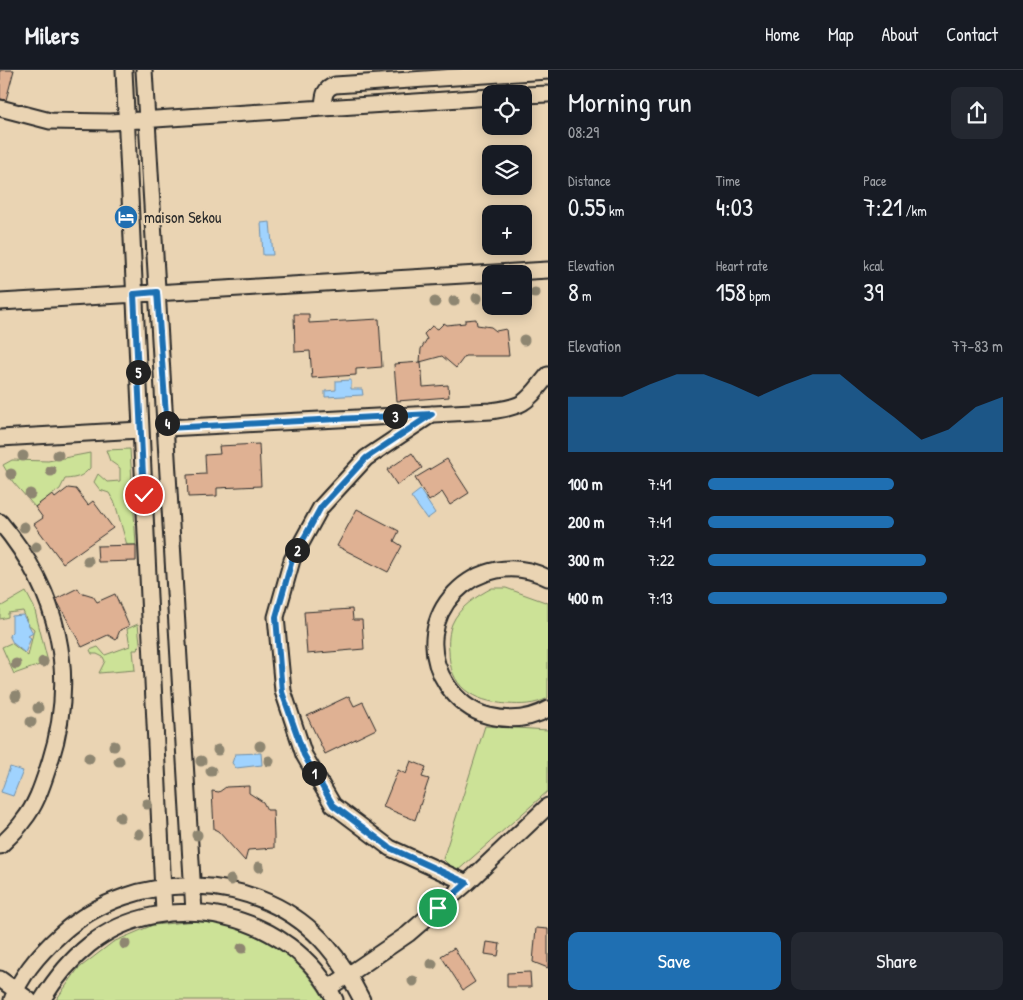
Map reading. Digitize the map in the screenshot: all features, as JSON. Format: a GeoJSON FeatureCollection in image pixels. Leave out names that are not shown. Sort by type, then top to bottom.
{"type":"FeatureCollection","features":[{"type":"Feature","properties":{"kind":"street"},"geometry":{"type":"LineString","coordinates":[[124,70],[164,914]]}},
{"type":"Feature","properties":{"kind":"street"},"geometry":{"type":"LineString","coordinates":[[144,70],[167,428],[194,912]]}},
{"type":"Feature","properties":{"kind":"street"},"geometry":{"type":"LineString","coordinates":[[323,108],[325,92],[328,87],[335,85],[548,71]]}},
{"type":"Feature","properties":{"kind":"street"},"geometry":{"type":"LineString","coordinates":[[532,95],[548,94]]}},
{"type":"Feature","properties":{"kind":"street"},"geometry":{"type":"LineString","coordinates":[[0,108],[50,121],[127,121],[482,98]]}},
{"type":"Feature","properties":{"kind":"street"},"geometry":{"type":"LineString","coordinates":[[0,302],[548,270]]}},
{"type":"Feature","properties":{"kind":"street"},"geometry":{"type":"LineString","coordinates":[[0,293],[23,300]]}},
{"type":"Feature","properties":{"kind":"street"},"geometry":{"type":"LineString","coordinates":[[167,428],[517,408],[528,401],[548,375]]}},
{"type":"Feature","properties":{"kind":"street"},"geometry":{"type":"LineString","coordinates":[[432,414],[366,458],[321,507],[292,560],[276,617],[282,692],[304,755],[333,805],[390,848],[467,883]]}},
{"type":"Feature","properties":{"kind":"street"},"geometry":{"type":"LineString","coordinates":[[0,438],[140,430]]}},
{"type":"Feature","properties":{"kind":"street"},"geometry":{"type":"LineString","coordinates":[[0,522],[29,559],[51,606],[59,638],[64,695],[54,750],[40,792],[24,821],[0,846]]}},
{"type":"Feature","properties":{"kind":"street"},"geometry":{"type":"LineString","coordinates":[[548,578],[534,571],[505,568],[477,575],[454,592],[449,600],[439,617],[434,645],[440,673],[455,697],[479,714],[507,720],[536,716],[548,709]]}},
{"type":"Feature","properties":{"kind":"street"},"geometry":{"type":"LineString","coordinates":[[42,1000],[60,972],[89,944],[125,924],[164,914],[194,912],[226,916],[257,926],[285,942],[309,963],[332,994],[349,974],[408,934],[467,883],[548,806]]}},
{"type":"Feature","properties":{"kind":"street"},"geometry":{"type":"LineString","coordinates":[[14,995],[42,951],[77,919],[118,897],[164,886],[192,885],[230,890],[273,906],[298,920],[326,944],[349,974],[362,1000]]}},
{"type":"Feature","properties":{"kind":"street"},"geometry":{"type":"LineString","coordinates":[[0,979],[14,995],[29,1000]]}},
{"type":"Feature","properties":{"kind":"green space"},"geometry":{"type":"Polygon","coordinates":[[[130,449],[136,545],[127,545],[115,503],[109,493],[100,490],[94,482],[98,474],[107,482],[120,481],[120,468],[110,461],[106,450],[130,449]]]}},
{"type":"Feature","properties":{"kind":"green space"},"geometry":{"type":"Polygon","coordinates":[[[90,453],[90,468],[87,471],[79,476],[65,479],[60,489],[35,507],[13,482],[3,465],[12,460],[48,461],[90,453]]]}},
{"type":"Feature","properties":{"kind":"green space"},"geometry":{"type":"Polygon","coordinates":[[[492,588],[506,588],[548,603],[548,698],[538,702],[523,704],[507,704],[483,700],[465,690],[453,674],[450,663],[449,644],[449,633],[452,624],[464,607],[492,588]]]}},
{"type":"Feature","properties":{"kind":"green space"},"geometry":{"type":"Polygon","coordinates":[[[26,592],[34,607],[48,662],[14,674],[2,647],[11,643],[28,656],[34,629],[28,624],[23,611],[8,613],[8,617],[0,619],[0,607],[26,592]]]}},
{"type":"Feature","properties":{"kind":"green space"},"geometry":{"type":"Polygon","coordinates":[[[138,624],[140,643],[137,650],[133,650],[135,670],[99,673],[105,661],[103,657],[92,654],[90,650],[98,647],[105,655],[130,646],[127,629],[138,624]]]}},
{"type":"Feature","properties":{"kind":"green space"},"geometry":{"type":"Polygon","coordinates":[[[485,726],[548,730],[548,791],[456,872],[443,859],[485,726]]]}},
{"type":"Feature","properties":{"kind":"green space"},"geometry":{"type":"Polygon","coordinates":[[[197,921],[240,929],[266,940],[299,966],[325,1000],[56,1000],[78,969],[113,942],[153,925],[197,921]]]}},
{"type":"Feature","properties":{"kind":"water"},"geometry":{"type":"Polygon","coordinates":[[[270,222],[273,255],[263,255],[261,223],[270,222]]]}},
{"type":"Feature","properties":{"kind":"water"},"geometry":{"type":"Polygon","coordinates":[[[351,380],[351,389],[362,389],[363,395],[325,397],[325,391],[336,390],[336,381],[351,380]]]}},
{"type":"Feature","properties":{"kind":"water"},"geometry":{"type":"Polygon","coordinates":[[[420,490],[435,513],[427,519],[411,497],[420,490]]]}},
{"type":"Feature","properties":{"kind":"water"},"geometry":{"type":"Polygon","coordinates":[[[23,615],[33,633],[28,636],[31,638],[25,653],[13,643],[9,635],[12,632],[12,616],[23,615]]]}},
{"type":"Feature","properties":{"kind":"water"},"geometry":{"type":"Polygon","coordinates":[[[261,753],[262,765],[236,768],[232,763],[235,754],[261,753]]]}},
{"type":"Feature","properties":{"kind":"water"},"geometry":{"type":"Polygon","coordinates":[[[10,767],[23,771],[13,796],[1,792],[10,767]]]}},
{"type":"Feature","properties":{"kind":"building"},"geometry":{"type":"Polygon","coordinates":[[[0,70],[14,70],[6,100],[0,99],[0,70]]]}},
{"type":"Feature","properties":{"kind":"building"},"geometry":{"type":"Polygon","coordinates":[[[294,314],[309,314],[309,323],[379,319],[382,367],[356,369],[356,375],[312,378],[310,351],[295,352],[294,314]]]}},
{"type":"Feature","properties":{"kind":"building"},"geometry":{"type":"Polygon","coordinates":[[[476,319],[477,325],[491,327],[496,331],[506,329],[509,356],[465,356],[456,368],[442,356],[420,362],[421,349],[427,339],[424,334],[432,326],[438,329],[444,323],[447,325],[465,323],[465,320],[476,319]]]}},
{"type":"Feature","properties":{"kind":"building"},"geometry":{"type":"Polygon","coordinates":[[[421,362],[423,387],[448,385],[449,397],[397,401],[394,364],[421,362]]]}},
{"type":"Feature","properties":{"kind":"building"},"geometry":{"type":"Polygon","coordinates":[[[259,444],[261,486],[217,488],[217,496],[188,497],[187,475],[206,474],[205,455],[220,454],[219,446],[259,444]]]}},
{"type":"Feature","properties":{"kind":"building"},"geometry":{"type":"Polygon","coordinates":[[[412,453],[422,468],[397,485],[387,470],[412,453]]]}},
{"type":"Feature","properties":{"kind":"building"},"geometry":{"type":"Polygon","coordinates":[[[447,459],[469,493],[450,505],[442,492],[429,501],[415,478],[447,459]]]}},
{"type":"Feature","properties":{"kind":"building"},"geometry":{"type":"Polygon","coordinates":[[[68,488],[76,489],[88,505],[93,501],[113,528],[63,563],[34,524],[43,518],[35,507],[52,494],[55,498],[68,488]]]}},
{"type":"Feature","properties":{"kind":"building"},"geometry":{"type":"Polygon","coordinates":[[[357,509],[399,531],[394,541],[402,546],[388,572],[337,546],[357,509]]]}},
{"type":"Feature","properties":{"kind":"building"},"geometry":{"type":"Polygon","coordinates":[[[136,545],[136,561],[98,562],[97,546],[136,545]]]}},
{"type":"Feature","properties":{"kind":"building"},"geometry":{"type":"Polygon","coordinates":[[[78,588],[80,592],[93,596],[97,602],[115,594],[129,626],[120,630],[116,640],[108,635],[82,647],[56,599],[78,588]]]}},
{"type":"Feature","properties":{"kind":"building"},"geometry":{"type":"Polygon","coordinates":[[[352,609],[353,620],[362,620],[364,649],[307,654],[304,612],[352,609]]]}},
{"type":"Feature","properties":{"kind":"building"},"geometry":{"type":"Polygon","coordinates":[[[349,696],[354,706],[363,702],[376,729],[325,754],[307,716],[349,696]]]}},
{"type":"Feature","properties":{"kind":"building"},"geometry":{"type":"Polygon","coordinates":[[[411,761],[426,767],[422,777],[429,779],[415,820],[383,807],[398,770],[406,774],[411,761]]]}},
{"type":"Feature","properties":{"kind":"building"},"geometry":{"type":"Polygon","coordinates":[[[249,786],[249,793],[263,802],[267,810],[273,810],[274,848],[248,850],[245,861],[214,829],[212,791],[219,792],[226,787],[249,786]]]}},
{"type":"Feature","properties":{"kind":"building"},"geometry":{"type":"Polygon","coordinates":[[[536,928],[548,929],[548,968],[533,962],[536,928]]]}},
{"type":"Feature","properties":{"kind":"building"},"geometry":{"type":"Polygon","coordinates":[[[487,942],[500,944],[498,956],[485,954],[487,942]]]}},
{"type":"Feature","properties":{"kind":"building"},"geometry":{"type":"Polygon","coordinates":[[[454,948],[475,982],[463,990],[441,956],[454,948]]]}},
{"type":"Feature","properties":{"kind":"building"},"geometry":{"type":"Polygon","coordinates":[[[530,972],[531,987],[507,987],[507,973],[530,972]]]}},
{"type":"Feature","properties":{"kind":"place","name":"maison Sekou"},"geometry":{"type":"Point","coordinates":[126,217]}},
{"type":"Feature","properties":{"kind":"route"},"geometry":{"type":"LineString","coordinates":[[144,495],[134,294],[157,292],[167,428],[432,414],[366,458],[321,507],[292,560],[276,617],[282,692],[304,755],[333,805],[390,848],[467,883],[438,908]]}}]}
